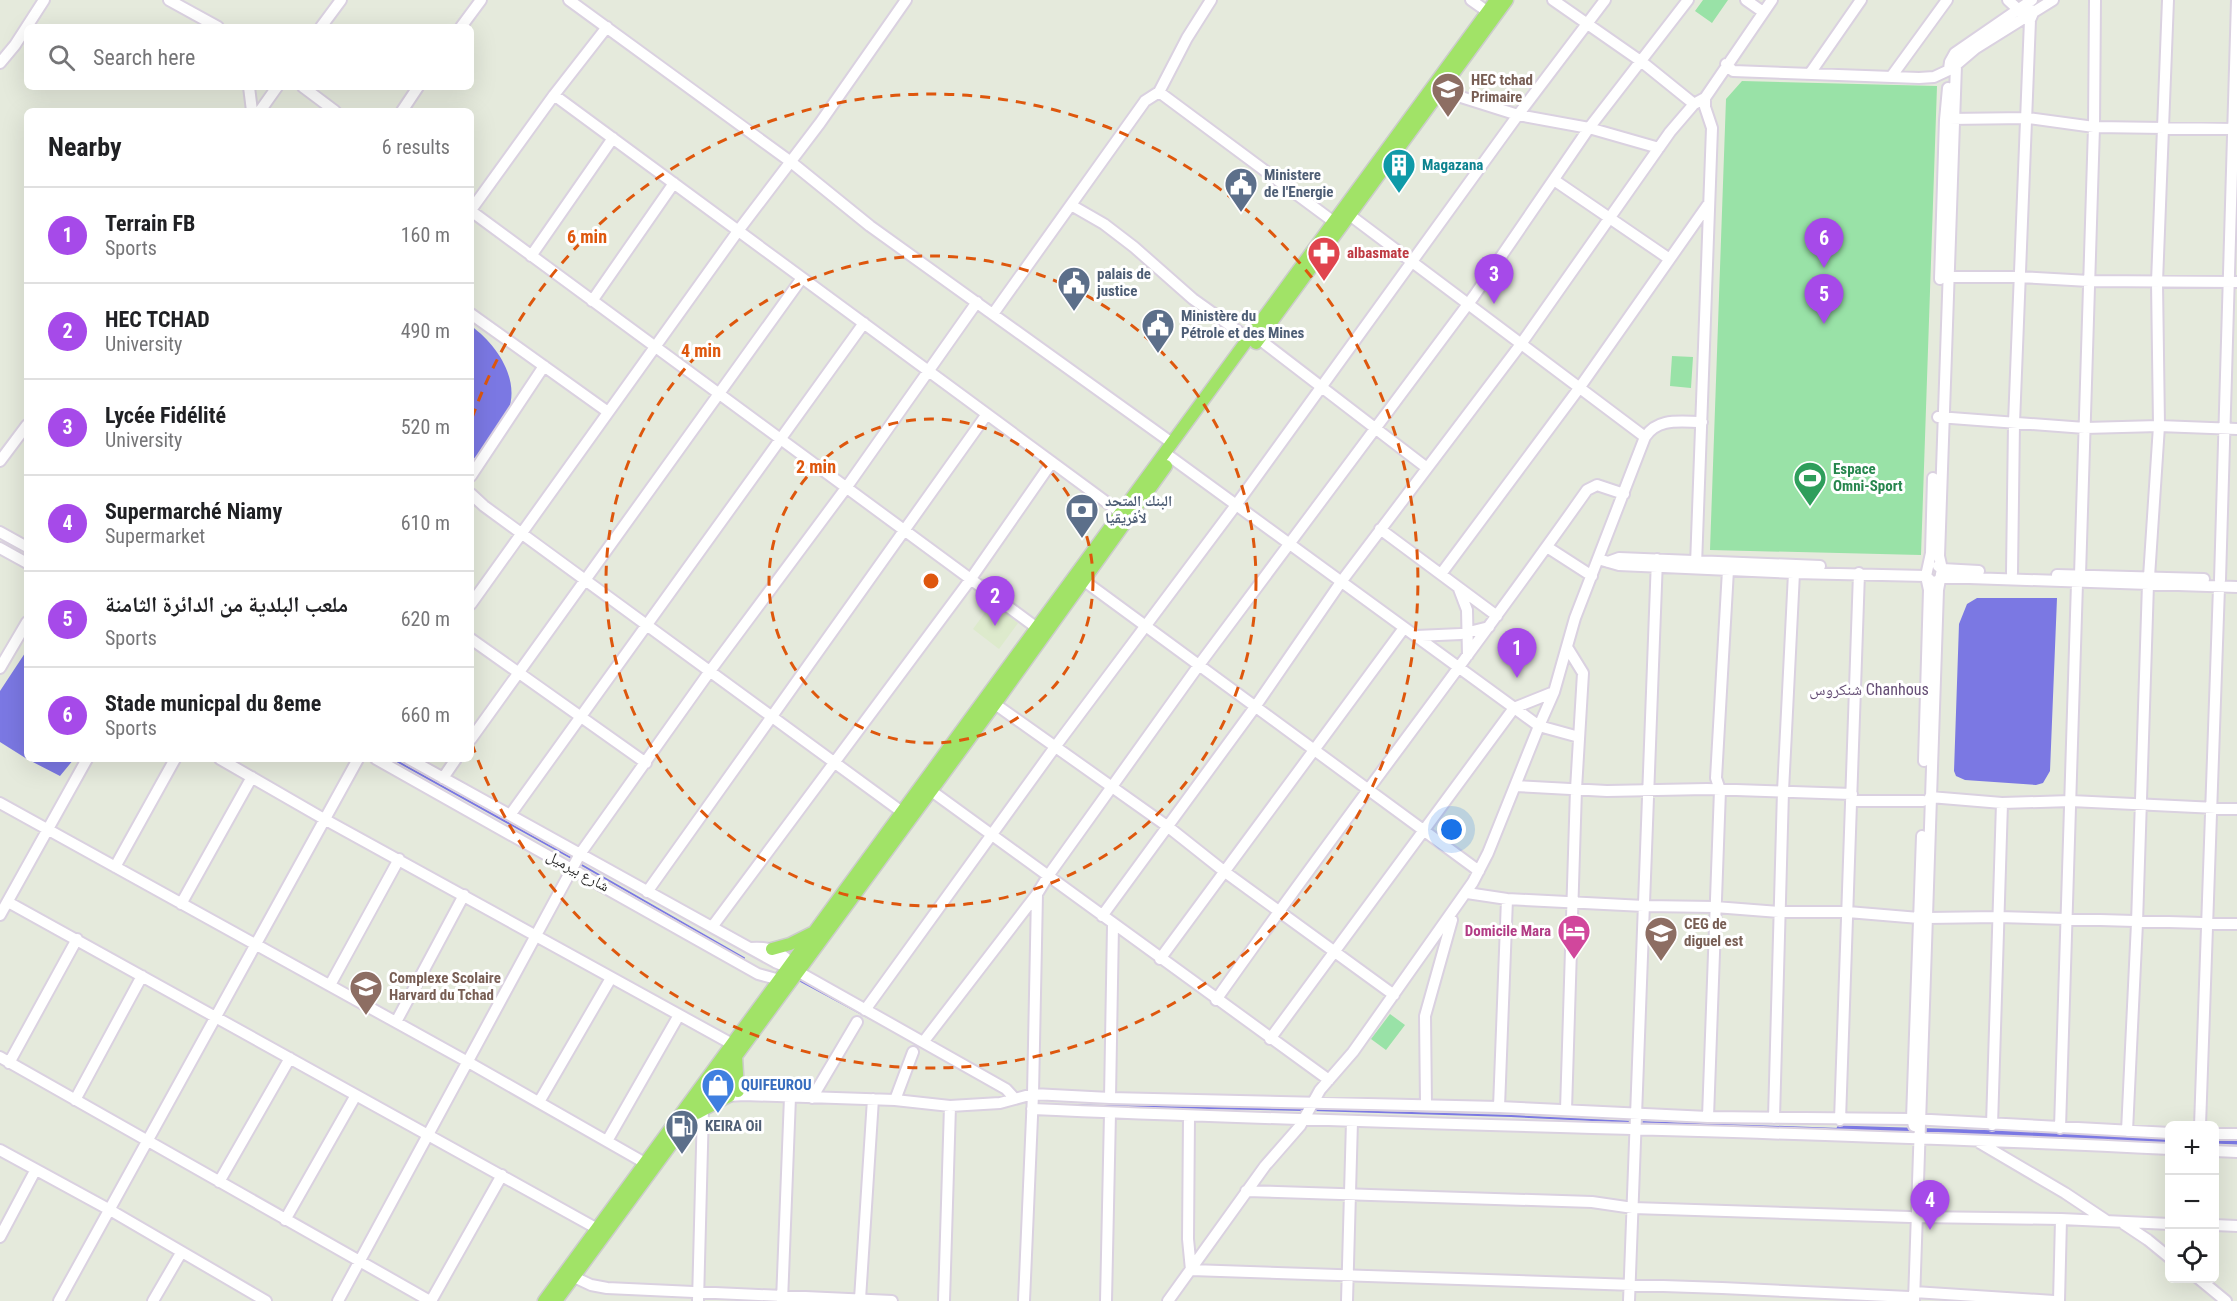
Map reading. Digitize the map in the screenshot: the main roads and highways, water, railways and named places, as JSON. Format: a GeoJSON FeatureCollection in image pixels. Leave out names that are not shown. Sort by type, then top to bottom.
{"type":"FeatureCollection","features":[{"type":"Feature","properties":{"kind":"main road"},"geometry":{"type":"LineString","coordinates":[[698,1112],[737,1094],[734,1050],[775,979],[793,968],[815,931],[903,812],[927,788],[1037,628],[1347,213],[1496,0]]}},
{"type":"Feature","properties":{"kind":"main road"},"geometry":{"type":"LineString","coordinates":[[1254,339],[1334,222],[1347,213],[1442,91],[1507,0]]}},
{"type":"Feature","properties":{"kind":"main road"},"geometry":{"type":"LineString","coordinates":[[544,1301],[602,1231],[793,968],[927,788],[994,704],[1170,451]]}},
{"type":"Feature","properties":{"kind":"main road"},"geometry":{"type":"LineString","coordinates":[[772,949],[799,940],[815,931]]}},
{"type":"Feature","properties":{"kind":"main road"},"geometry":{"type":"LineString","coordinates":[[650,1166],[698,1112],[712,1080]]}},
{"type":"Feature","properties":{"kind":"main road"},"geometry":{"type":"LineString","coordinates":[[556,1301],[602,1231]]}},
{"type":"Feature","properties":{"kind":"waterway"},"geometry":{"type":"LineString","coordinates":[[398,762],[573,859]]}},
{"type":"Feature","properties":{"kind":"waterway"},"geometry":{"type":"LineString","coordinates":[[580,864],[744,958]]}},
{"type":"Feature","properties":{"kind":"waterway"},"geometry":{"type":"LineString","coordinates":[[799,980],[873,1020]]}},
{"type":"Feature","properties":{"kind":"waterway"},"geometry":{"type":"LineString","coordinates":[[1054,1105],[1304,1110]]}},
{"type":"Feature","properties":{"kind":"waterway"},"geometry":{"type":"LineString","coordinates":[[1312,1110],[1633,1122]]}},
{"type":"Feature","properties":{"kind":"waterway"},"geometry":{"type":"LineString","coordinates":[[1639,1122],[1840,1129]]}},
{"type":"Feature","properties":{"kind":"waterway"},"geometry":{"type":"LineString","coordinates":[[1840,1129],[2165,1139]]}},
{"type":"Feature","properties":{"kind":"waterway"},"geometry":{"type":"LineString","coordinates":[[2219,1140],[2237,1141]]}},
{"type":"Feature","properties":{"kind":"place","name":"HEC tchad Primaire"},"geometry":{"type":"Point","coordinates":[1448,118]}},
{"type":"Feature","properties":{"kind":"place","name":"Magazana"},"geometry":{"type":"Point","coordinates":[1399,194]}},
{"type":"Feature","properties":{"kind":"place","name":"Ministere de l'Energie"},"geometry":{"type":"Point","coordinates":[1241,213]}},
{"type":"Feature","properties":{"kind":"place","name":"Stade municpal du 8eme"},"geometry":{"type":"Point","coordinates":[1824,268]}},
{"type":"Feature","properties":{"kind":"place","name":"albasmate"},"geometry":{"type":"Point","coordinates":[1324,282]}},
{"type":"Feature","properties":{"kind":"place","name":"Lycée Fidélité"},"geometry":{"type":"Point","coordinates":[1494,304]}},
{"type":"Feature","properties":{"kind":"place","name":"palais de justice"},"geometry":{"type":"Point","coordinates":[1074,312]}},
{"type":"Feature","properties":{"kind":"place","name":"ملعب البلدية من الدائرة الثامنة"},"geometry":{"type":"Point","coordinates":[1824,324]}},
{"type":"Feature","properties":{"kind":"place","name":"Ministère du Pétrole et des Mines"},"geometry":{"type":"Point","coordinates":[1158,354]}},
{"type":"Feature","properties":{"kind":"place","name":"Espace Omni-Sport"},"geometry":{"type":"Point","coordinates":[1810,507]}},
{"type":"Feature","properties":{"kind":"place","name":"البنك المتحد لأفريقيا"},"geometry":{"type":"Point","coordinates":[1082,539]}},
{"type":"Feature","properties":{"kind":"place","name":"HEC TCHAD"},"geometry":{"type":"Point","coordinates":[995,626]}},
{"type":"Feature","properties":{"kind":"place","name":"Terrain FB"},"geometry":{"type":"Point","coordinates":[1517,678]}},
{"type":"Feature","properties":{"kind":"place","name":"Domicile Mara"},"geometry":{"type":"Point","coordinates":[1574,960]}},
{"type":"Feature","properties":{"kind":"place","name":"CEG de diguel est"},"geometry":{"type":"Point","coordinates":[1661,962]}},
{"type":"Feature","properties":{"kind":"place","name":"Complexe Scolaire Harvard du Tchad"},"geometry":{"type":"Point","coordinates":[366,1016]}},
{"type":"Feature","properties":{"kind":"place","name":"QUIFEUROU"},"geometry":{"type":"Point","coordinates":[718,1114]}},
{"type":"Feature","properties":{"kind":"place","name":"KEIRA Oil"},"geometry":{"type":"Point","coordinates":[682,1155]}},
{"type":"Feature","properties":{"kind":"place","name":"Supermarché Niamy"},"geometry":{"type":"Point","coordinates":[1930,1230]}},
{"type":"Feature","properties":{"kind":"district","name":"شنكروس Chanhous"},"geometry":{"type":"Point","coordinates":[1869,689]}}]}
